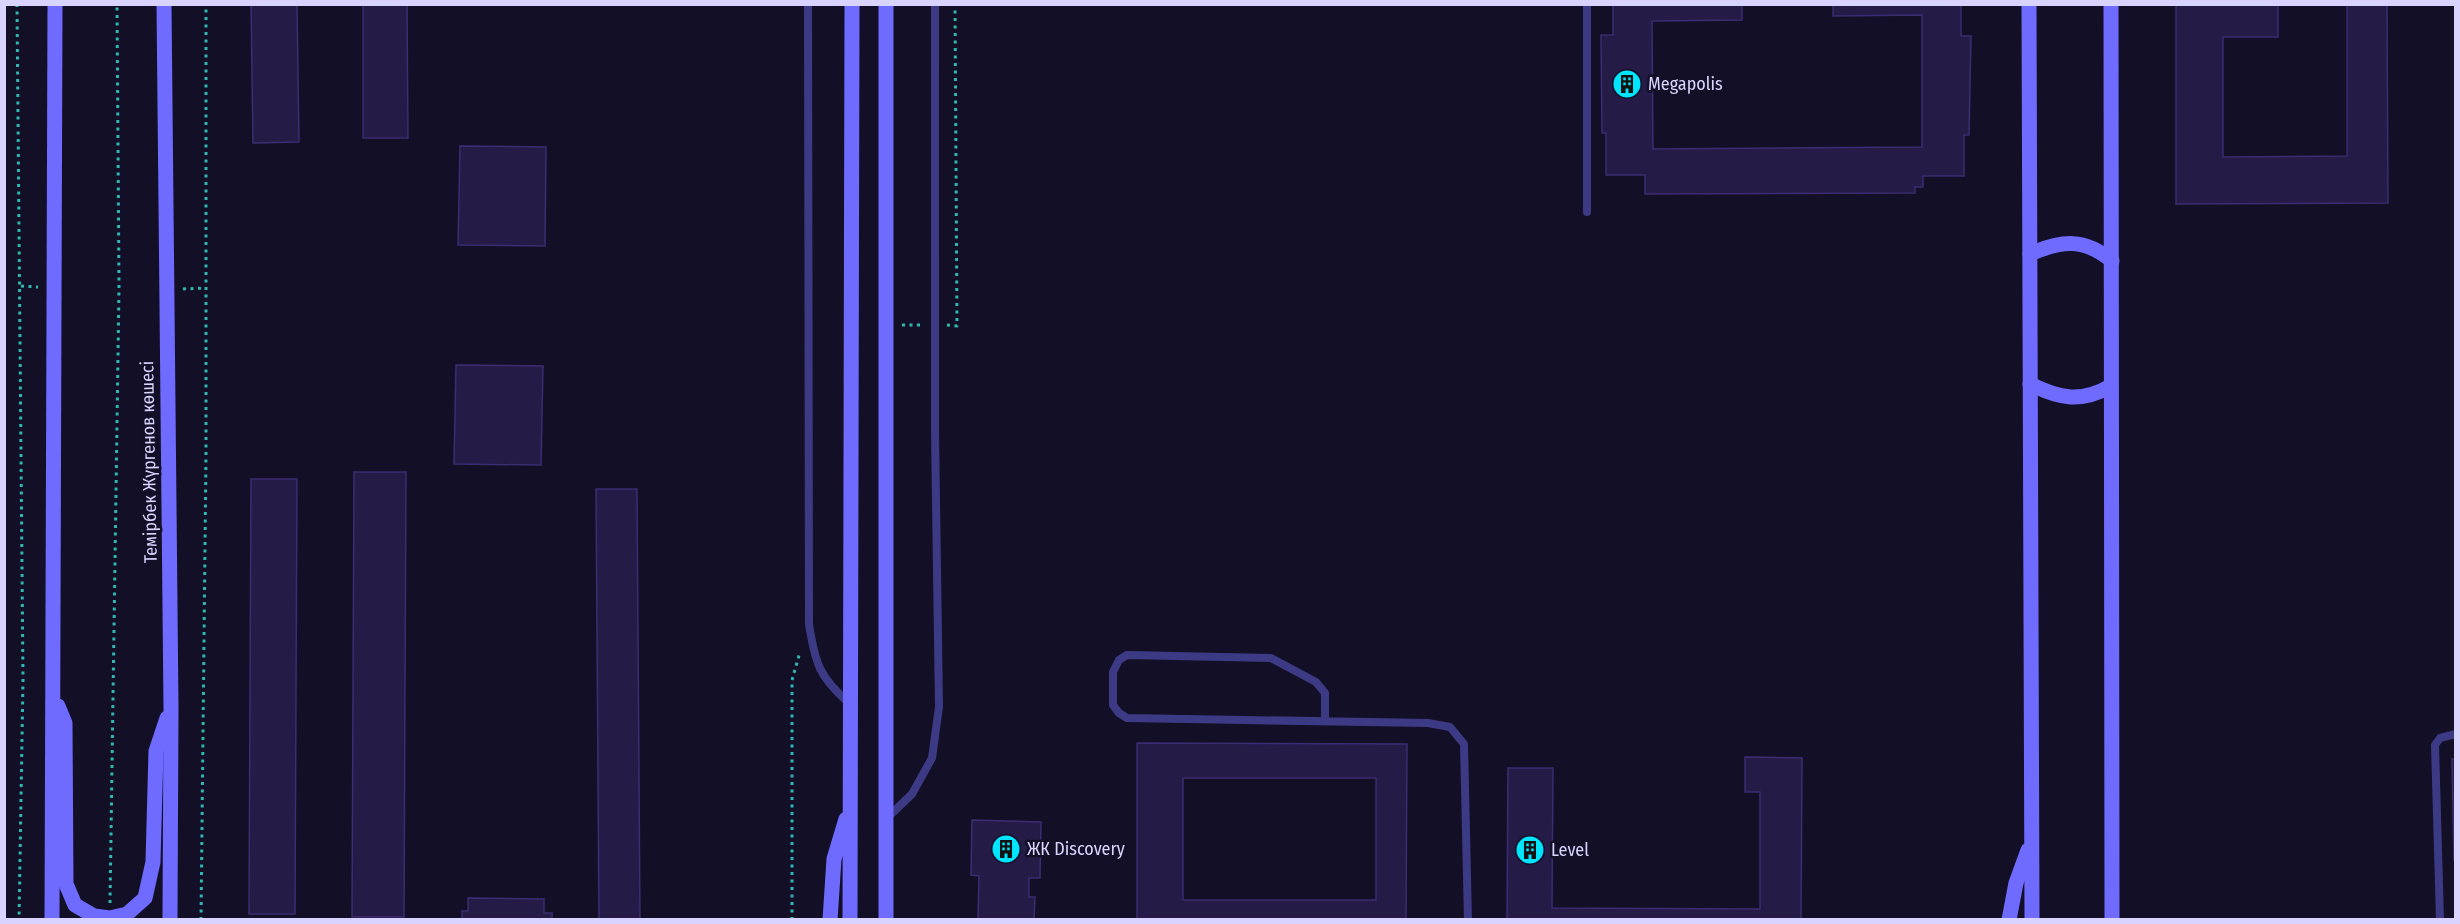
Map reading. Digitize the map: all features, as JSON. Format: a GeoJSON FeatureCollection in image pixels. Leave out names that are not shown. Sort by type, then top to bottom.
{"type":"FeatureCollection","features":[{"type":"Feature","properties":{"kind":"street"},"geometry":{"type":"LineString","coordinates":[[52,920],[55,4]]}},
{"type":"Feature","properties":{"kind":"street","name":"Темірбек Жүргенов көшесі"},"geometry":{"type":"LineString","coordinates":[[164,4],[171,708],[170,920]]}},
{"type":"Feature","properties":{"kind":"street"},"geometry":{"type":"LineString","coordinates":[[850,920],[852,4]]}},
{"type":"Feature","properties":{"kind":"street"},"geometry":{"type":"LineString","coordinates":[[886,4],[886,920]]}},
{"type":"Feature","properties":{"kind":"street"},"geometry":{"type":"LineString","coordinates":[[2030,4],[2032,920]]}},
{"type":"Feature","properties":{"kind":"street"},"geometry":{"type":"LineString","coordinates":[[2111,4],[2112,920]]}},
{"type":"Feature","properties":{"kind":"street"},"geometry":{"type":"LineString","coordinates":[[2030,254],[2064,243],[2085,244],[2098,249],[2112,261]]}},
{"type":"Feature","properties":{"kind":"street"},"geometry":{"type":"LineString","coordinates":[[2031,384],[2052,394],[2068,397],[2083,397],[2111,386]]}},
{"type":"Feature","properties":{"kind":"street"},"geometry":{"type":"LineString","coordinates":[[54,697],[64,723],[66,884],[75,905],[94,916],[110,918],[127,914],[145,898],[153,862],[156,751],[171,708]]}},
{"type":"Feature","properties":{"kind":"street"},"geometry":{"type":"LineString","coordinates":[[830,920],[834,859],[851,805]]}},
{"type":"Feature","properties":{"kind":"street"},"geometry":{"type":"LineString","coordinates":[[2010,920],[2016,883],[2032,841]]}},
{"type":"Feature","properties":{"kind":"street"},"geometry":{"type":"LineString","coordinates":[[886,892],[898,920]]}},
{"type":"Feature","properties":{"kind":"street"},"geometry":{"type":"LineString","coordinates":[[42,920],[52,894]]}},
{"type":"Feature","properties":{"kind":"lane"},"geometry":{"type":"LineString","coordinates":[[808,4],[809,624],[814,657],[831,687],[851,705]]}},
{"type":"Feature","properties":{"kind":"lane"},"geometry":{"type":"LineString","coordinates":[[886,819],[912,794],[932,758],[939,707],[935,432],[935,4]]}},
{"type":"Feature","properties":{"kind":"lane"},"geometry":{"type":"LineString","coordinates":[[1587,4],[1587,212]]}},
{"type":"Feature","properties":{"kind":"lane"},"geometry":{"type":"LineString","coordinates":[[1325,721],[1325,693],[1316,682],[1271,658],[1127,655],[1119,660],[1113,672],[1113,705],[1127,718],[1428,723],[1450,727],[1464,744],[1468,920]]}},
{"type":"Feature","properties":{"kind":"lane"},"geometry":{"type":"LineString","coordinates":[[2440,920],[2435,745],[2440,738],[2456,734]]}},
{"type":"Feature","properties":{"kind":"path"},"geometry":{"type":"LineString","coordinates":[[17,4],[23,679],[19,920]]}},
{"type":"Feature","properties":{"kind":"path"},"geometry":{"type":"LineString","coordinates":[[110,918],[119,287],[117,4]]}},
{"type":"Feature","properties":{"kind":"path"},"geometry":{"type":"LineString","coordinates":[[201,920],[206,4]]}},
{"type":"Feature","properties":{"kind":"path"},"geometry":{"type":"LineString","coordinates":[[167,289],[205,288]]}},
{"type":"Feature","properties":{"kind":"path"},"geometry":{"type":"LineString","coordinates":[[792,920],[792,680],[809,624]]}},
{"type":"Feature","properties":{"kind":"building"},"geometry":{"type":"Polygon","coordinates":[[[251,4],[297,4],[299,142],[253,143],[251,4]]]}},
{"type":"Feature","properties":{"kind":"building"},"geometry":{"type":"Polygon","coordinates":[[[363,4],[407,4],[408,138],[363,138],[363,4]]]}},
{"type":"Feature","properties":{"kind":"building","name":"Megapolis"},"geometry":{"type":"Polygon","coordinates":[[[1613,4],[1742,4],[1742,20],[1652,21],[1653,149],[1922,147],[1922,15],[1833,16],[1833,4],[1961,4],[1961,36],[1971,36],[1969,135],[1964,135],[1964,176],[1923,176],[1923,187],[1915,187],[1915,193],[1645,194],[1645,175],[1606,175],[1606,133],[1602,133],[1601,35],[1613,35],[1613,4]]]}},
{"type":"Feature","properties":{"kind":"building"},"geometry":{"type":"Polygon","coordinates":[[[2176,4],[2278,4],[2278,37],[2223,37],[2223,157],[2347,156],[2347,4],[2387,4],[2388,203],[2176,204],[2176,4]]]}},
{"type":"Feature","properties":{"kind":"building"},"geometry":{"type":"Polygon","coordinates":[[[460,146],[546,147],[545,246],[458,245],[460,146]]]}},
{"type":"Feature","properties":{"kind":"building"},"geometry":{"type":"Polygon","coordinates":[[[456,365],[543,366],[541,465],[454,464],[456,365]]]}},
{"type":"Feature","properties":{"kind":"building"},"geometry":{"type":"Polygon","coordinates":[[[354,472],[406,472],[404,917],[352,917],[354,472]]]}},
{"type":"Feature","properties":{"kind":"building"},"geometry":{"type":"Polygon","coordinates":[[[251,479],[297,479],[295,914],[249,914],[251,479]]]}},
{"type":"Feature","properties":{"kind":"building"},"geometry":{"type":"Polygon","coordinates":[[[596,489],[637,489],[640,920],[599,920],[596,489]]]}},
{"type":"Feature","properties":{"kind":"building"},"geometry":{"type":"Polygon","coordinates":[[[1137,743],[1407,744],[1406,920],[1137,920],[1137,743]],[[1183,778],[1183,900],[1376,900],[1376,778],[1183,778]]]}},
{"type":"Feature","properties":{"kind":"building","name":"Level"},"geometry":{"type":"Polygon","coordinates":[[[1745,757],[1802,758],[1801,920],[1507,920],[1508,768],[1553,768],[1552,908],[1760,909],[1760,792],[1745,792],[1745,757]]]}},
{"type":"Feature","properties":{"kind":"building"},"geometry":{"type":"Polygon","coordinates":[[[2452,759],[2456,759],[2456,860],[2454,860],[2452,759]]]}},
{"type":"Feature","properties":{"kind":"building","name":"ЖК Discovery"},"geometry":{"type":"Polygon","coordinates":[[[972,820],[1041,822],[1040,878],[1029,878],[1029,897],[1035,897],[1034,920],[978,920],[979,876],[971,875],[972,820]]]}},
{"type":"Feature","properties":{"kind":"building"},"geometry":{"type":"Polygon","coordinates":[[[468,898],[544,899],[544,913],[552,913],[552,920],[462,920],[462,911],[468,911],[468,898]]]}},
{"type":"Feature","properties":{"kind":"place","name":"Megapolis"},"geometry":{"type":"Point","coordinates":[1627,84]}},
{"type":"Feature","properties":{"kind":"place","name":"ЖК Discovery"},"geometry":{"type":"Point","coordinates":[1006,849]}},
{"type":"Feature","properties":{"kind":"place","name":"Level"},"geometry":{"type":"Point","coordinates":[1530,850]}}]}
